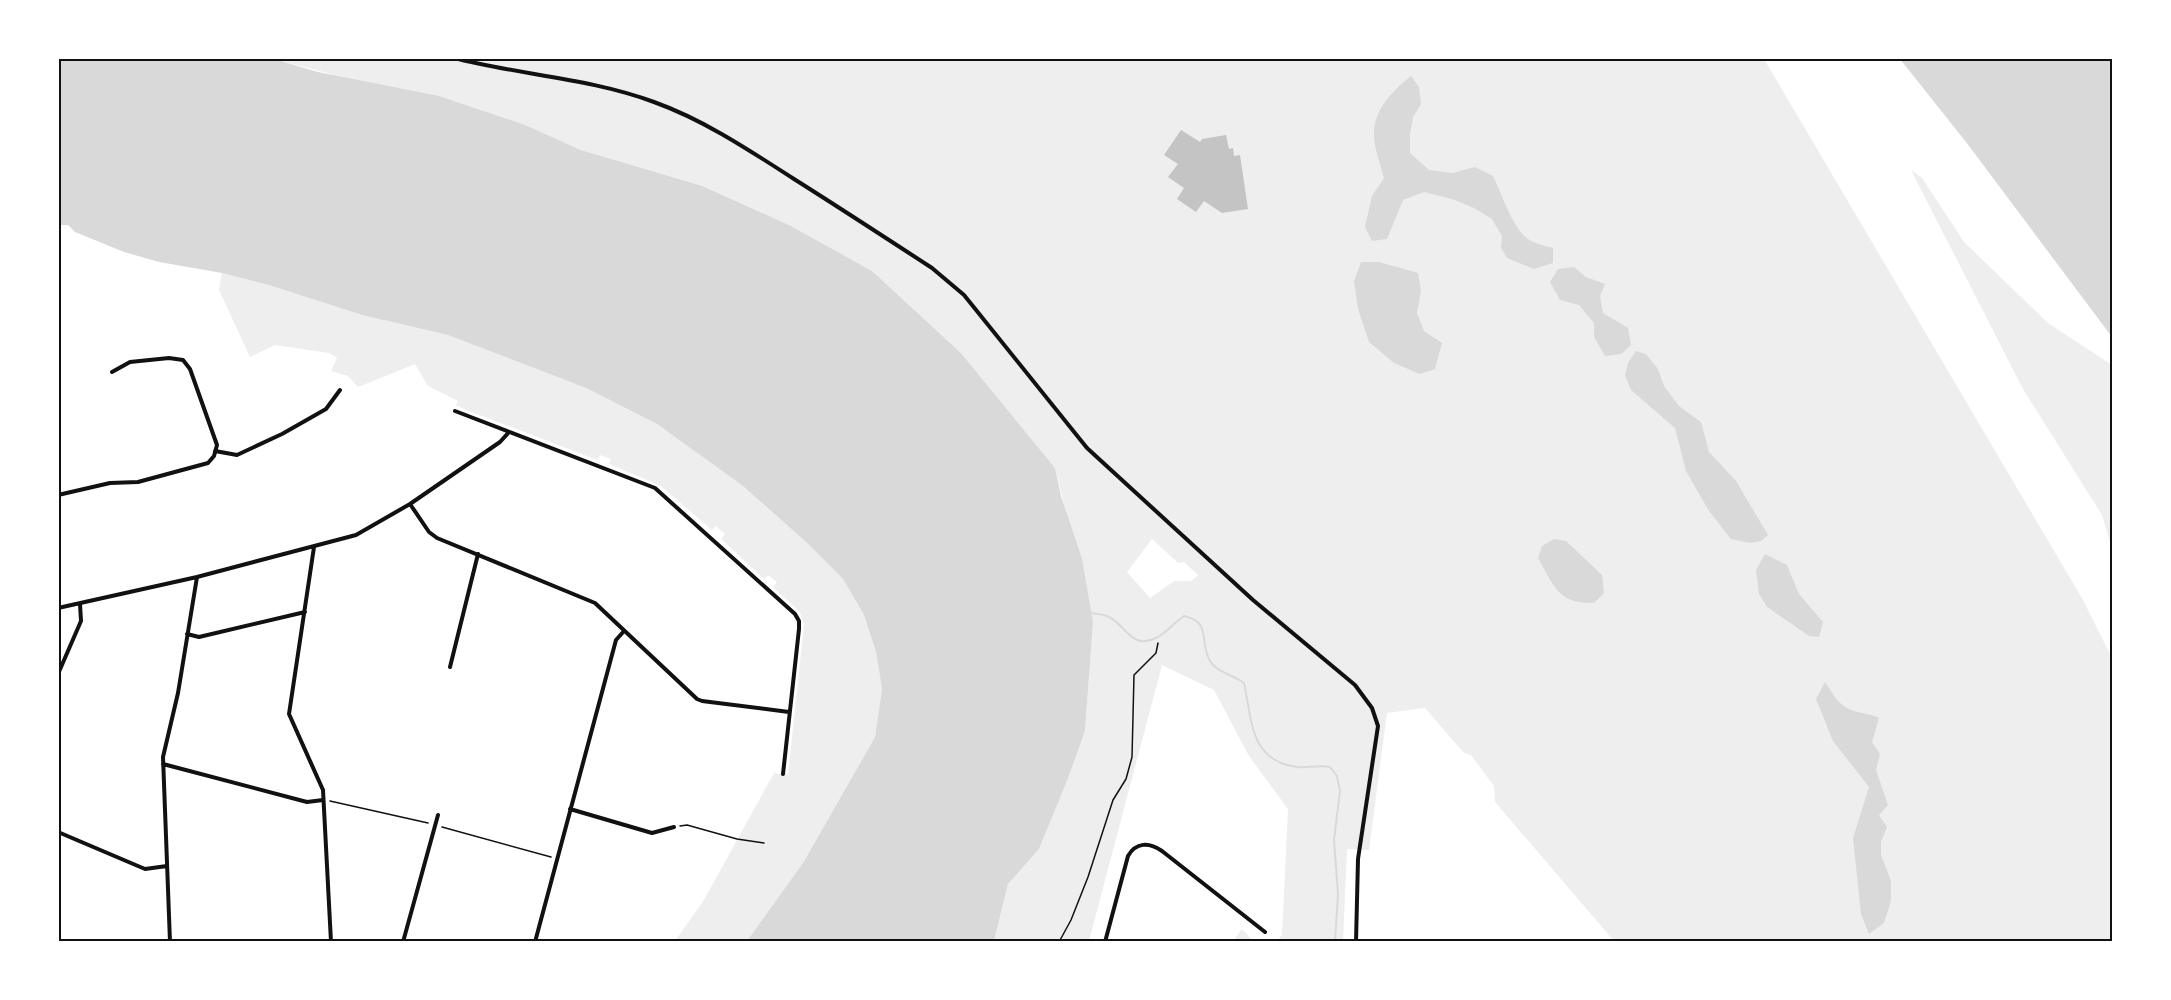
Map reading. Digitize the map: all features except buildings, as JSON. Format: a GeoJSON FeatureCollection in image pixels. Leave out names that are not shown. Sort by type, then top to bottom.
{"type":"FeatureCollection","features":[{"type":"Feature","properties":{"kind":"street"},"geometry":{"type":"LineString","coordinates":[[454,58],[486,67],[565,78],[610,88],[655,102],[710,126],[932,268],[964,295],[1087,448],[1253,600],[1355,685],[1372,708],[1378,726],[1359,859],[1356,942]]}},
{"type":"Feature","properties":{"kind":"street"},"geometry":{"type":"LineString","coordinates":[[58,495],[110,483],[138,482],[208,463],[214,456],[217,444],[190,369],[183,360],[169,358],[130,362],[112,372]]}},
{"type":"Feature","properties":{"kind":"street"},"geometry":{"type":"LineString","coordinates":[[215,451],[237,455],[282,434],[326,409],[340,390]]}},
{"type":"Feature","properties":{"kind":"street"},"geometry":{"type":"LineString","coordinates":[[455,411],[655,488],[788,608],[799,621],[799,629],[783,774]]}},
{"type":"Feature","properties":{"kind":"street"},"geometry":{"type":"LineString","coordinates":[[58,608],[196,577],[356,534],[411,504],[500,442],[509,432]]}},
{"type":"Feature","properties":{"kind":"street"},"geometry":{"type":"LineString","coordinates":[[411,504],[429,532],[437,538],[595,603],[702,701],[789,712]]}},
{"type":"Feature","properties":{"kind":"street"},"geometry":{"type":"LineString","coordinates":[[314,547],[290,714],[323,790],[331,942]]}},
{"type":"Feature","properties":{"kind":"street"},"geometry":{"type":"LineString","coordinates":[[450,667],[478,554]]}},
{"type":"Feature","properties":{"kind":"street"},"geometry":{"type":"LineString","coordinates":[[170,942],[163,756],[178,693],[196,577]]}},
{"type":"Feature","properties":{"kind":"street"},"geometry":{"type":"LineString","coordinates":[[58,674],[81,621],[80,604]]}},
{"type":"Feature","properties":{"kind":"street"},"geometry":{"type":"LineString","coordinates":[[188,634],[199,637],[305,612]]}},
{"type":"Feature","properties":{"kind":"street"},"geometry":{"type":"LineString","coordinates":[[535,942],[616,640],[624,631]]}},
{"type":"Feature","properties":{"kind":"street"},"geometry":{"type":"LineString","coordinates":[[163,764],[307,802],[323,800]]}},
{"type":"Feature","properties":{"kind":"street"},"geometry":{"type":"LineString","coordinates":[[570,809],[652,834],[674,827]]}},
{"type":"Feature","properties":{"kind":"street"},"geometry":{"type":"LineString","coordinates":[[403,942],[438,815]]}},
{"type":"Feature","properties":{"kind":"street"},"geometry":{"type":"LineString","coordinates":[[58,832],[145,869],[167,866]]}},
{"type":"Feature","properties":{"kind":"street"},"geometry":{"type":"LineString","coordinates":[[1105,942],[1128,856],[1137,847],[1147,844],[1162,851],[1265,932]]}},
{"type":"Feature","properties":{"kind":"path"},"geometry":{"type":"LineString","coordinates":[[1059,942],[1071,920],[1088,877],[1113,800],[1126,779],[1131,758],[1134,675],[1156,653],[1158,643]]}},
{"type":"Feature","properties":{"kind":"path"},"geometry":{"type":"LineString","coordinates":[[330,801],[339,801],[430,824]]}},
{"type":"Feature","properties":{"kind":"path"},"geometry":{"type":"LineString","coordinates":[[681,826],[687,825],[737,839],[764,843]]}},
{"type":"Feature","properties":{"kind":"path"},"geometry":{"type":"LineString","coordinates":[[439,826],[553,858]]}},
{"type":"Feature","properties":{"kind":"shaded area"},"geometry":{"type":"Polygon","coordinates":[[[59,58],[274,59],[318,72],[439,96],[525,125],[581,150],[703,186],[791,226],[872,271],[961,353],[1055,468],[1061,496],[1082,559],[1093,622],[1085,731],[1039,849],[1008,884],[994,941],[747,941],[803,863],[875,737],[882,689],[876,652],[864,615],[843,579],[805,541],[743,486],[657,424],[586,388],[448,335],[362,315],[272,286],[222,273],[159,262],[124,252],[75,232],[68,225],[59,225],[59,58]]]}},
{"type":"Feature","properties":{"kind":"shaded area"},"geometry":{"type":"Polygon","coordinates":[[[274,59],[1764,59],[2083,600],[2112,658],[2112,941],[1614,941],[1495,802],[1494,786],[1471,755],[1464,753],[1425,708],[1387,713],[1369,850],[1347,849],[1343,941],[1277,941],[1282,935],[1288,809],[1249,756],[1214,690],[1162,665],[1089,941],[994,941],[1008,884],[1039,849],[1085,731],[1093,622],[1055,468],[961,353],[872,271],[791,226],[704,186],[581,150],[524,125],[274,59]],[[1152,539],[1127,572],[1150,598],[1174,581],[1191,581],[1198,575],[1184,562],[1178,563],[1152,539]]]}},
{"type":"Feature","properties":{"kind":"shaded area"},"geometry":{"type":"Polygon","coordinates":[[[1900,59],[2112,59],[2112,337],[1966,142],[1900,59]]]}},
{"type":"Feature","properties":{"kind":"shaded area"},"geometry":{"type":"Polygon","coordinates":[[[1411,76],[1419,87],[1421,104],[1413,117],[1410,153],[1429,170],[1453,173],[1475,167],[1493,176],[1519,229],[1531,241],[1553,248],[1553,263],[1534,269],[1507,258],[1501,248],[1502,236],[1492,219],[1452,199],[1424,192],[1403,200],[1387,239],[1372,241],[1365,227],[1372,196],[1384,178],[1375,143],[1375,124],[1386,100],[1411,76]]]}},
{"type":"Feature","properties":{"kind":"shaded area"},"geometry":{"type":"Polygon","coordinates":[[[1911,170],[1922,178],[1964,242],[2048,323],[2112,365],[2112,549],[2102,515],[2023,389],[1911,170]]]}},
{"type":"Feature","properties":{"kind":"shaded area"},"geometry":{"type":"Polygon","coordinates":[[[1361,262],[1379,262],[1418,273],[1421,291],[1417,313],[1424,331],[1442,343],[1435,369],[1420,374],[1394,363],[1369,342],[1358,309],[1354,281],[1361,262]]]}},
{"type":"Feature","properties":{"kind":"shaded area"},"geometry":{"type":"Polygon","coordinates":[[[1574,267],[1586,277],[1605,284],[1600,296],[1603,313],[1628,328],[1631,345],[1621,354],[1605,356],[1594,337],[1594,323],[1579,305],[1560,300],[1550,282],[1558,269],[1574,267]]]}},
{"type":"Feature","properties":{"kind":"shaded area"},"geometry":{"type":"Polygon","coordinates":[[[222,273],[272,286],[362,315],[448,335],[586,388],[657,424],[743,486],[805,541],[843,579],[864,615],[876,652],[882,689],[875,737],[803,863],[747,941],[675,941],[704,900],[774,773],[788,775],[804,625],[800,612],[773,587],[777,582],[768,575],[764,579],[721,539],[725,534],[716,526],[712,530],[661,486],[609,464],[611,459],[600,455],[597,460],[464,409],[456,405],[458,401],[428,386],[415,364],[358,387],[348,376],[331,371],[337,358],[329,353],[275,345],[250,357],[219,290],[222,273]]]}},
{"type":"Feature","properties":{"kind":"shaded area"},"geometry":{"type":"Polygon","coordinates":[[[1636,351],[1646,354],[1658,369],[1664,386],[1679,406],[1701,422],[1709,452],[1736,481],[1768,535],[1761,541],[1750,543],[1731,539],[1709,511],[1686,471],[1675,428],[1631,390],[1625,375],[1628,363],[1636,351]]]}},
{"type":"Feature","properties":{"kind":"shaded area"},"geometry":{"type":"Polygon","coordinates":[[[1554,539],[1566,541],[1602,575],[1604,593],[1594,603],[1572,600],[1558,591],[1553,584],[1538,558],[1542,546],[1554,539]]]}},
{"type":"Feature","properties":{"kind":"shaded area"},"geometry":{"type":"Polygon","coordinates":[[[1765,554],[1787,565],[1799,594],[1823,622],[1819,637],[1809,636],[1767,607],[1759,594],[1756,570],[1765,554]]]}},
{"type":"Feature","properties":{"kind":"shaded area"},"geometry":{"type":"Polygon","coordinates":[[[1825,682],[1843,706],[1879,718],[1872,742],[1880,754],[1876,770],[1888,805],[1879,815],[1887,827],[1881,842],[1881,855],[1891,881],[1891,901],[1884,923],[1869,934],[1861,914],[1853,838],[1869,787],[1833,741],[1816,699],[1825,682]]]}},
{"type":"Feature","properties":{"kind":"shaded area"},"geometry":{"type":"Polygon","coordinates":[[[1242,929],[1253,941],[1233,941],[1242,929]]]}},
{"type":"Feature","properties":{"kind":"waterway"},"geometry":{"type":"LineString","coordinates":[[1091,613],[1109,617],[1130,636],[1141,641],[1149,641],[1158,637],[1184,616],[1193,619],[1202,629],[1212,664],[1244,683],[1252,723],[1261,747],[1281,763],[1297,767],[1330,767],[1337,776],[1340,791],[1334,840],[1338,894],[1335,942]]}}]}
